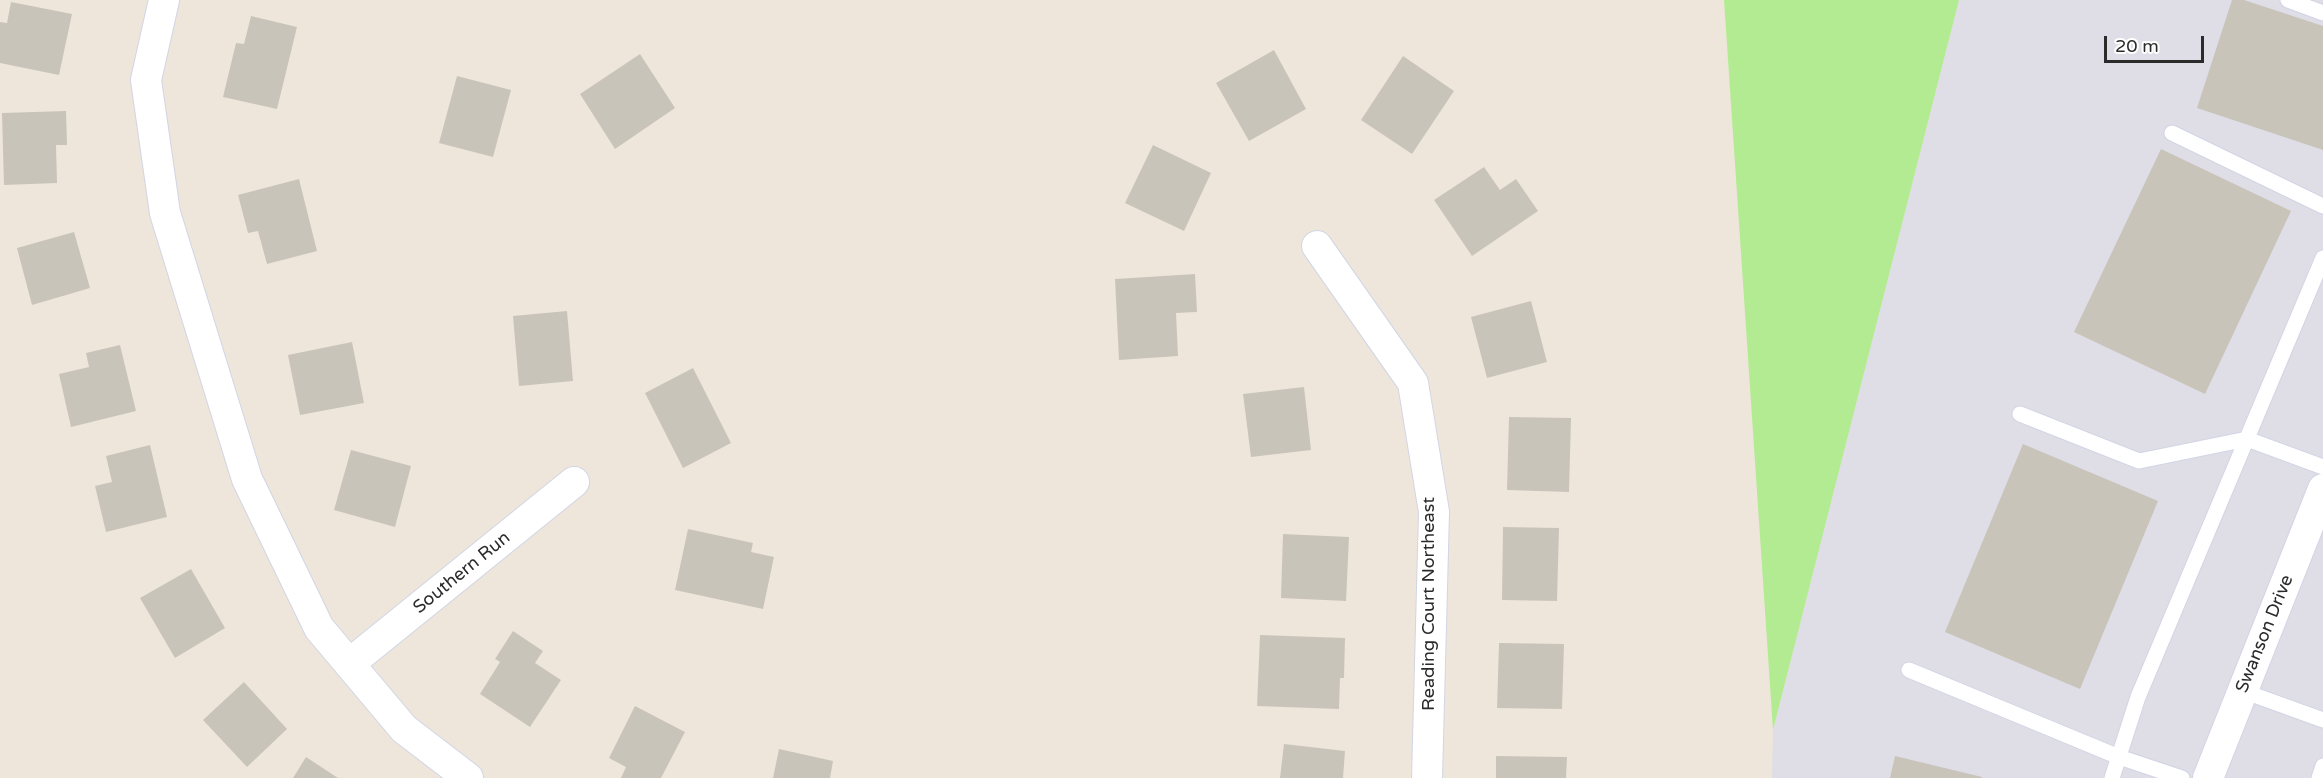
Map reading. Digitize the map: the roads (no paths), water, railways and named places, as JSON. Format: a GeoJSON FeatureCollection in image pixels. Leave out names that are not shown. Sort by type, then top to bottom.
{"type":"FeatureCollection","features":[{"type":"Feature","properties":{"kind":"street"},"geometry":{"type":"LineString","coordinates":[[164,0],[146,80],[165,213],[247,479],[319,628],[404,729],[468,778]]}},
{"type":"Feature","properties":{"kind":"street","name":"Reading Court Northeast"},"geometry":{"type":"LineString","coordinates":[[1317,246],[1413,383],[1434,512],[1427,778]]}},
{"type":"Feature","properties":{"kind":"street","name":"Southern Run"},"geometry":{"type":"LineString","coordinates":[[349,664],[574,482]]}},
{"type":"Feature","properties":{"kind":"street","name":"Swanson Drive"},"geometry":{"type":"LineString","coordinates":[[2208,778],[2323,489]]}},
{"type":"Feature","properties":{"kind":"lane"},"geometry":{"type":"LineString","coordinates":[[2288,0],[2323,13]]}},
{"type":"Feature","properties":{"kind":"lane"},"geometry":{"type":"LineString","coordinates":[[2172,134],[2323,206]]}},
{"type":"Feature","properties":{"kind":"lane"},"geometry":{"type":"LineString","coordinates":[[2112,778],[2138,697],[2323,258]]}},
{"type":"Feature","properties":{"kind":"lane"},"geometry":{"type":"LineString","coordinates":[[2020,414],[2139,461],[2247,439],[2323,467]]}},
{"type":"Feature","properties":{"kind":"lane"},"geometry":{"type":"LineString","coordinates":[[1909,670],[2119,757],[2182,778]]}},
{"type":"Feature","properties":{"kind":"lane"},"geometry":{"type":"LineString","coordinates":[[2243,691],[2323,720]]}},
{"type":"Feature","properties":{"kind":"lane"},"geometry":{"type":"LineString","coordinates":[[2319,778],[2323,766]]}}]}
